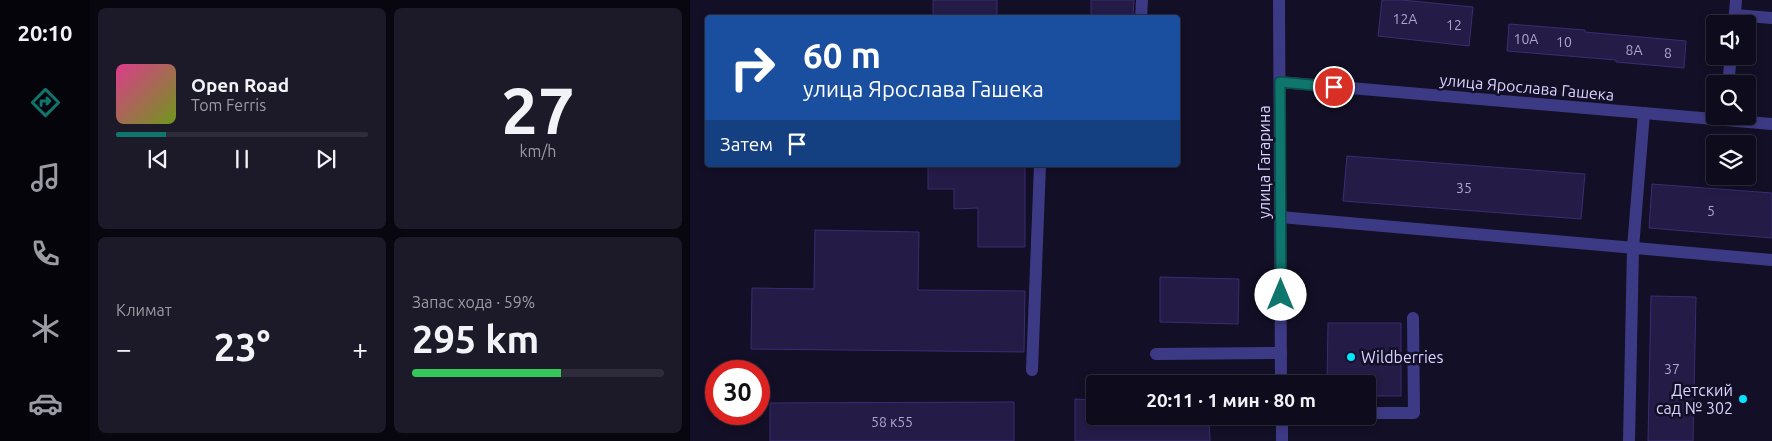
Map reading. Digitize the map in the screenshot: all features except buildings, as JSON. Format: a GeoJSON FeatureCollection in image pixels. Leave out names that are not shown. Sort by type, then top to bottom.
{"type":"FeatureCollection","features":[{"type":"Feature","properties":{"kind":"street"},"geometry":{"type":"LineString","coordinates":[[1141,15],[1142,0]]}},
{"type":"Feature","properties":{"kind":"street","name":"улица Гагарина"},"geometry":{"type":"LineString","coordinates":[[1279,0],[1281,375]]}},
{"type":"Feature","properties":{"kind":"street"},"geometry":{"type":"LineString","coordinates":[[1734,15],[1736,0]]}},
{"type":"Feature","properties":{"kind":"street"},"geometry":{"type":"LineString","coordinates":[[1756,18],[1772,18]]}},
{"type":"Feature","properties":{"kind":"street","name":"улица Ярослава Гашека"},"geometry":{"type":"LineString","coordinates":[[1280,82],[1706,117]]}},
{"type":"Feature","properties":{"kind":"street"},"geometry":{"type":"LineString","coordinates":[[1629,441],[1633,248],[1644,113]]}},
{"type":"Feature","properties":{"kind":"street","name":"улица Ярослава Гашека"},"geometry":{"type":"LineString","coordinates":[[1756,122],[1772,124]]}},
{"type":"Feature","properties":{"kind":"street"},"geometry":{"type":"LineString","coordinates":[[1032,370],[1040,167]]}},
{"type":"Feature","properties":{"kind":"street"},"geometry":{"type":"LineString","coordinates":[[1280,217],[1772,260]]}},
{"type":"Feature","properties":{"kind":"street"},"geometry":{"type":"LineString","coordinates":[[1376,413],[1414,413],[1413,318]]}},
{"type":"Feature","properties":{"kind":"street"},"geometry":{"type":"LineString","coordinates":[[1156,354],[1281,353]]}},
{"type":"Feature","properties":{"kind":"street"},"geometry":{"type":"LineString","coordinates":[[1282,425],[1282,441]]}},
{"type":"Feature","properties":{"kind":"place","name":"Wildberries"},"geometry":{"type":"Point","coordinates":[1351,357]}},
{"type":"Feature","properties":{"kind":"place","name":"Детский сад № 302"},"geometry":{"type":"Point","coordinates":[1743,399]}},
{"type":"Feature","properties":{"kind":"route"},"geometry":{"type":"LineString","coordinates":[[1281,295],[1280,82],[1334,87]]}}]}
